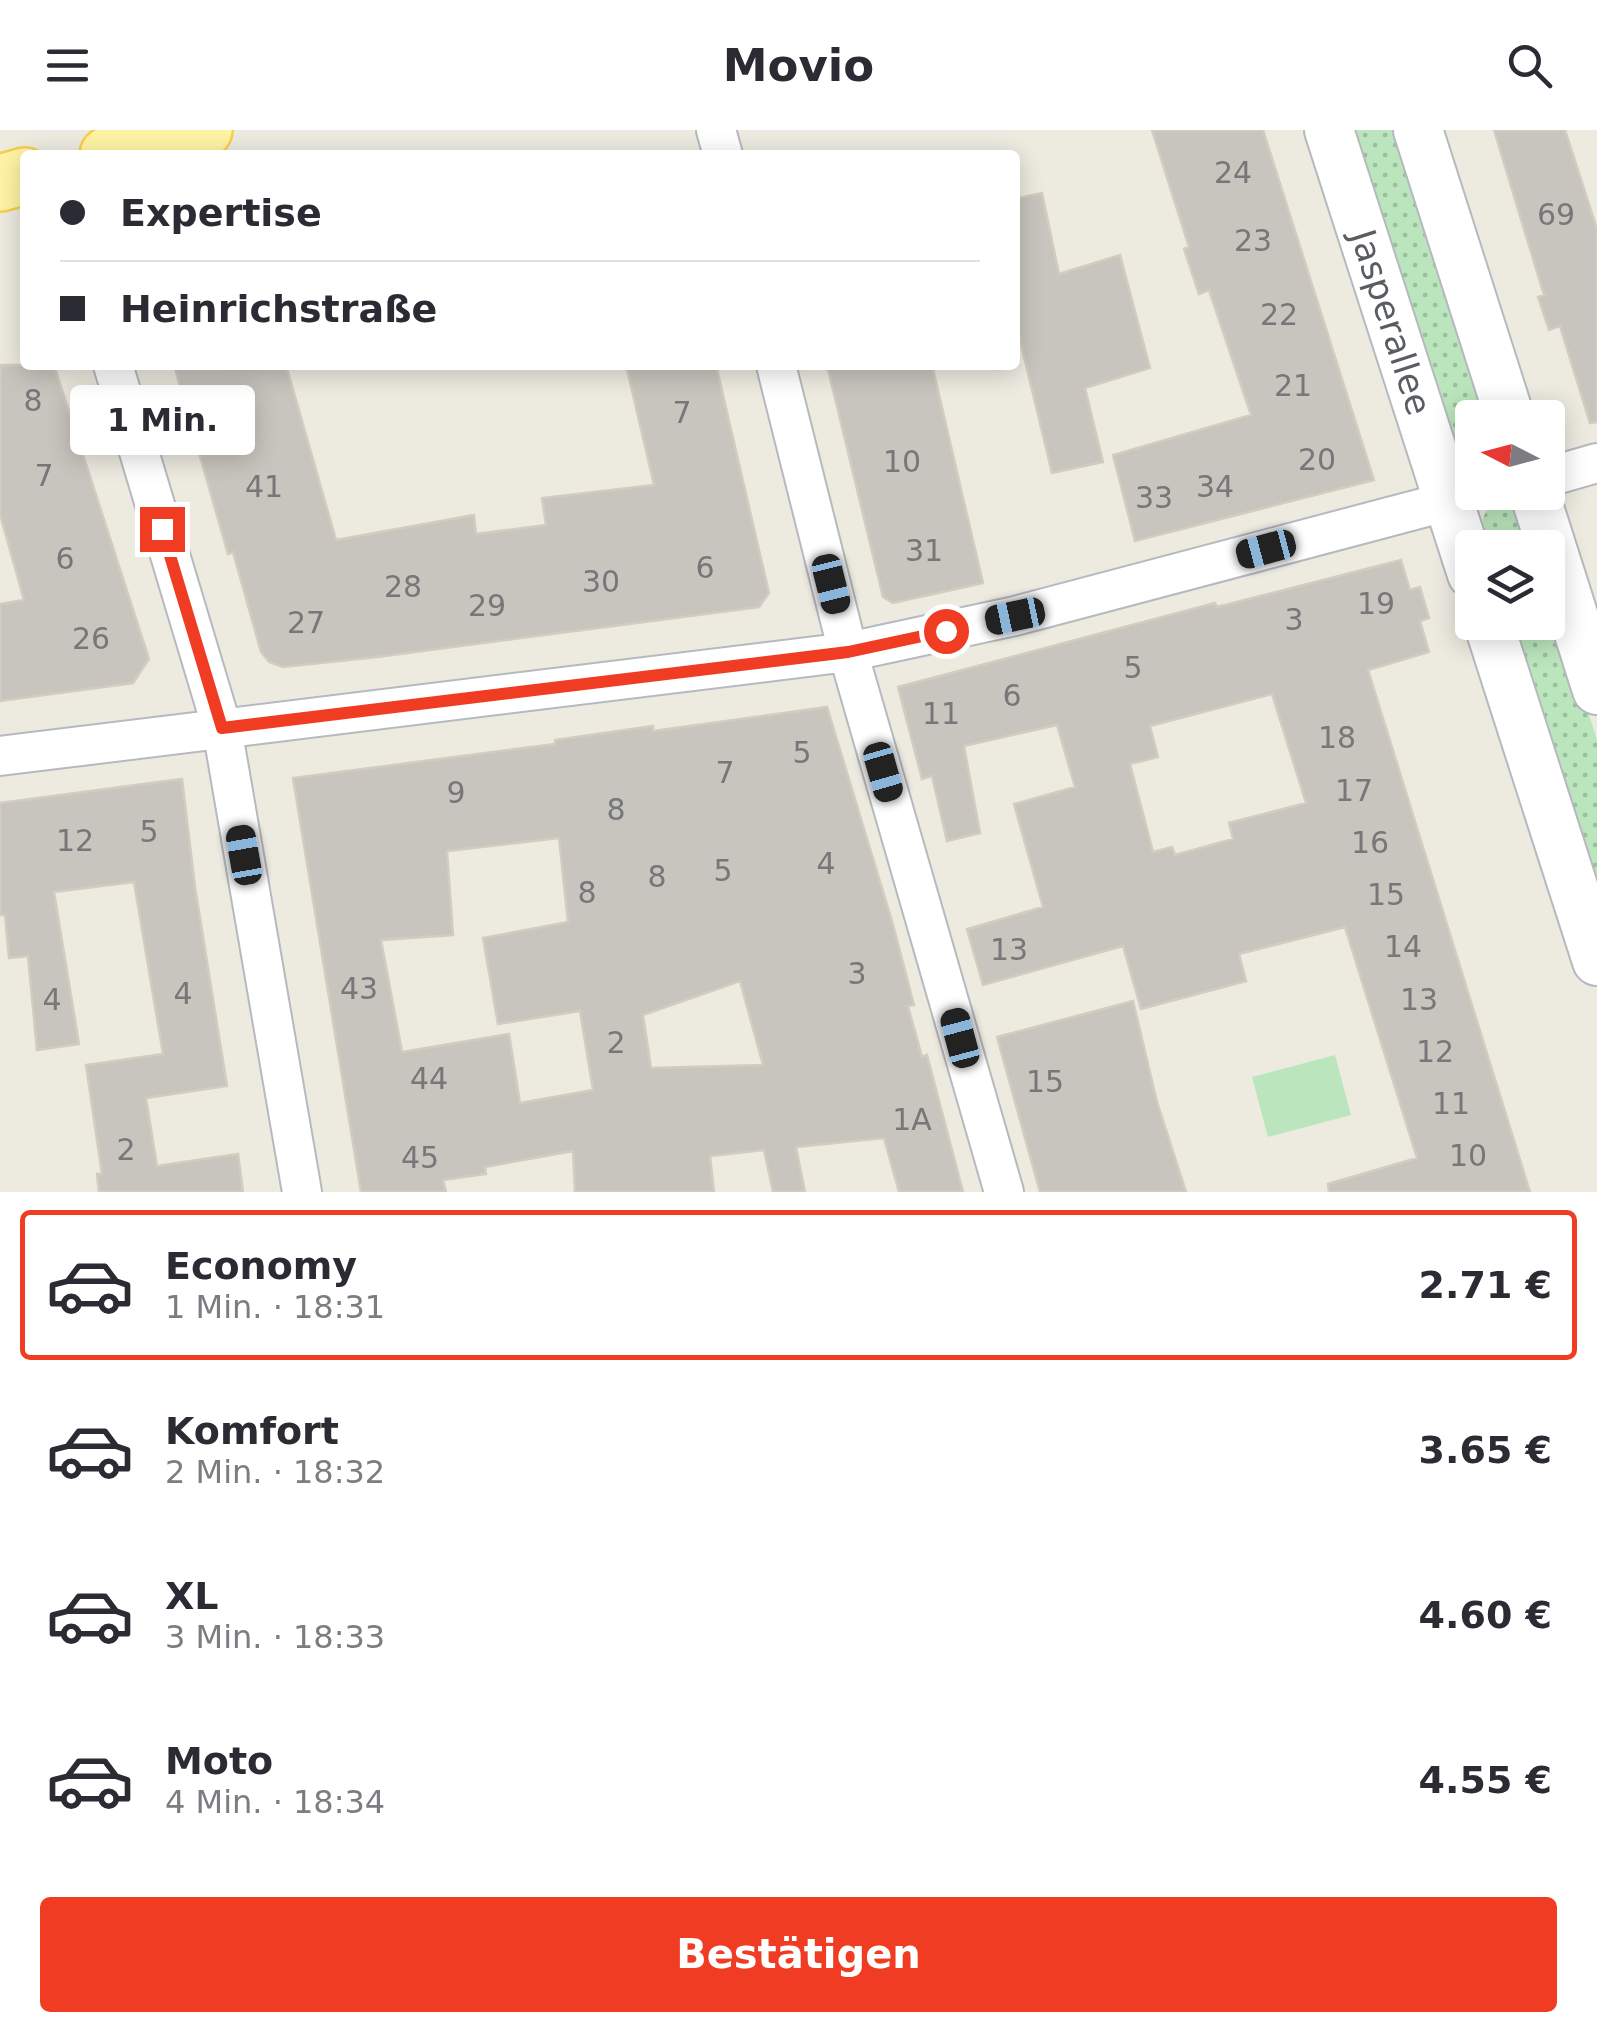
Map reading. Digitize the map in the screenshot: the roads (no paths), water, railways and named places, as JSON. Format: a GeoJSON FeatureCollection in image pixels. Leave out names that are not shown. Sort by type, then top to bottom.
{"type":"FeatureCollection","features":[{"type":"Feature","properties":{"kind":"main road"},"geometry":{"type":"LineString","coordinates":[[127,150],[204,130]]}},
{"type":"Feature","properties":{"kind":"street","name":"Jasperallee"},"geometry":{"type":"LineString","coordinates":[[1329,130],[1455,465]]}},
{"type":"Feature","properties":{"kind":"street"},"geometry":{"type":"LineString","coordinates":[[1418,130],[1504,400]]}},
{"type":"Feature","properties":{"kind":"street"},"geometry":{"type":"LineString","coordinates":[[114,370],[222,728],[302,1192]]}},
{"type":"Feature","properties":{"kind":"street"},"geometry":{"type":"LineString","coordinates":[[777,370],[848,652],[1004,1192]]}},
{"type":"Feature","properties":{"kind":"street"},"geometry":{"type":"LineString","coordinates":[[1565,472],[1597,463]]}},
{"type":"Feature","properties":{"kind":"street"},"geometry":{"type":"LineString","coordinates":[[0,756],[848,652],[1015,616],[1455,500]]}},
{"type":"Feature","properties":{"kind":"street"},"geometry":{"type":"LineString","coordinates":[[1540,510],[1597,690]]}},
{"type":"Feature","properties":{"kind":"street"},"geometry":{"type":"LineString","coordinates":[[1494,640],[1597,961]]}}]}
